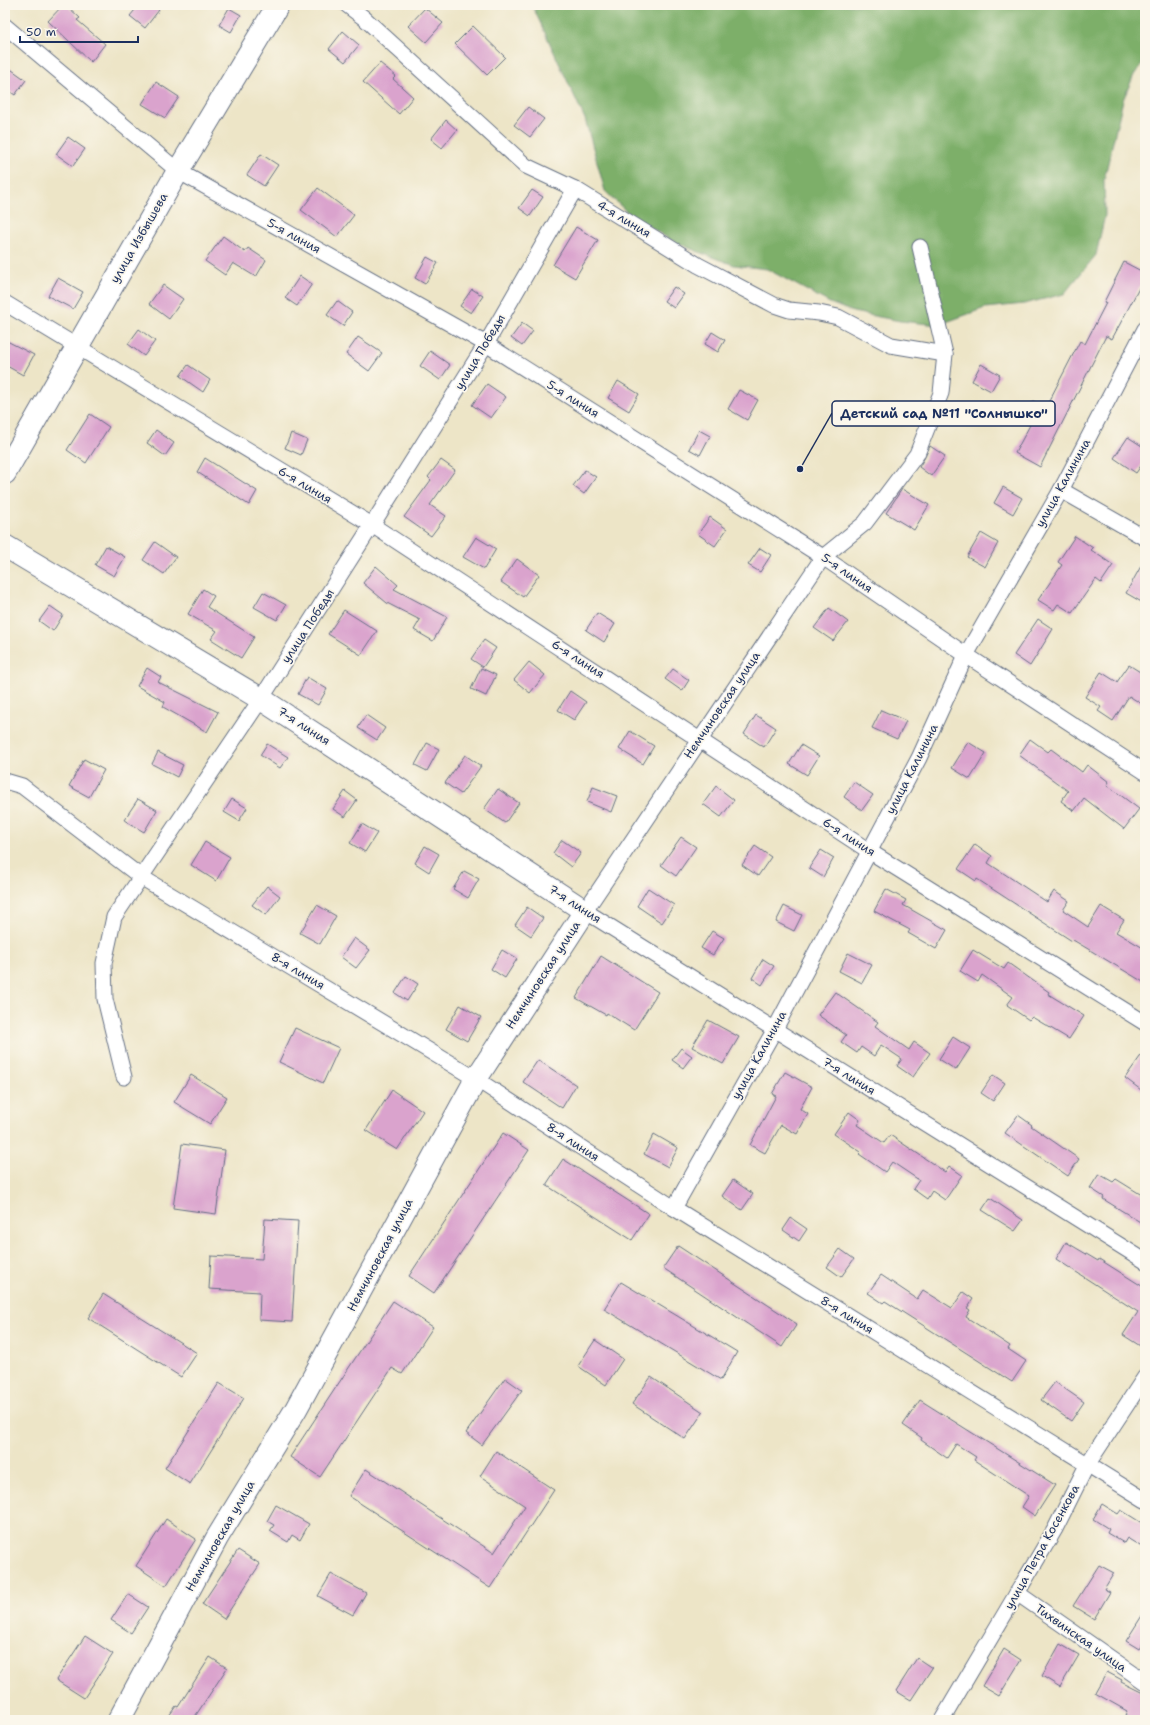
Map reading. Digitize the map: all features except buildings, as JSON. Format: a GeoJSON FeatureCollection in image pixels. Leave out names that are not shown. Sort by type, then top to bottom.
{"type":"FeatureCollection","features":[{"type":"Feature","properties":{"kind":"main road","name":"улица Избышева"},"geometry":{"type":"LineString","coordinates":[[5,473],[178,171],[278,5]]}},
{"type":"Feature","properties":{"kind":"main road","name":"7-я линия"},"geometry":{"type":"LineString","coordinates":[[5,546],[261,699],[585,911]]}},
{"type":"Feature","properties":{"kind":"main road","name":"Немчиновская улица"},"geometry":{"type":"LineString","coordinates":[[119,1720],[217,1538],[296,1409],[476,1079],[585,911]]}},
{"type":"Feature","properties":{"kind":"street","name":"4-я линия"},"geometry":{"type":"LineString","coordinates":[[347,5],[370,23],[526,166],[575,189],[698,265],[774,305],[789,310],[819,313],[838,317],[891,345],[945,354]]}},
{"type":"Feature","properties":{"kind":"street","name":"5-я линия"},"geometry":{"type":"LineString","coordinates":[[5,26],[178,171],[486,344],[824,557],[966,655],[1145,772]]}},
{"type":"Feature","properties":{"kind":"street","name":"улица Победы"},"geometry":{"type":"LineString","coordinates":[[124,1077],[105,1000],[104,963],[114,917],[261,699],[372,525],[486,344],[575,189]]}},
{"type":"Feature","properties":{"kind":"street","name":"Немчиновская улица"},"geometry":{"type":"LineString","coordinates":[[585,911],[700,738],[824,557],[865,523],[917,454],[942,393],[945,354],[920,247]]}},
{"type":"Feature","properties":{"kind":"street","name":"6-я линия"},"geometry":{"type":"LineString","coordinates":[[5,303],[76,348],[372,525],[700,738],[869,851],[1145,1023]]}},
{"type":"Feature","properties":{"kind":"street","name":"улица Калинина"},"geometry":{"type":"LineString","coordinates":[[674,1208],[775,1029],[919,758],[966,655],[1061,490],[1145,328]]}},
{"type":"Feature","properties":{"kind":"street"},"geometry":{"type":"LineString","coordinates":[[1061,490],[1145,538]]}},
{"type":"Feature","properties":{"kind":"street","name":"8-я линия"},"geometry":{"type":"LineString","coordinates":[[5,781],[22,786],[141,877],[476,1079],[674,1208],[1145,1500]]}},
{"type":"Feature","properties":{"kind":"street","name":"7-я линия"},"geometry":{"type":"LineString","coordinates":[[585,911],[1145,1261]]}},
{"type":"Feature","properties":{"kind":"street","name":"улица Петра Косенкова"},"geometry":{"type":"LineString","coordinates":[[942,1720],[1055,1529],[1087,1465],[1145,1377]]}},
{"type":"Feature","properties":{"kind":"street","name":"Тихвинская улица"},"geometry":{"type":"LineString","coordinates":[[1017,1593],[1145,1682]]}},
{"type":"Feature","properties":{"kind":"green space"},"geometry":{"type":"Polygon","coordinates":[[[532,5],[1145,5],[1145,60],[1134,75],[1123,100],[1104,180],[1105,215],[1096,255],[1064,294],[1024,304],[985,308],[938,325],[900,321],[853,312],[830,303],[767,269],[734,265],[671,240],[630,215],[605,191],[585,119],[532,5]]]}},
{"type":"Feature","properties":{"kind":"place","name":"Детский сад №11 \"Солнышко\""},"geometry":{"type":"Point","coordinates":[800,469]}}]}
